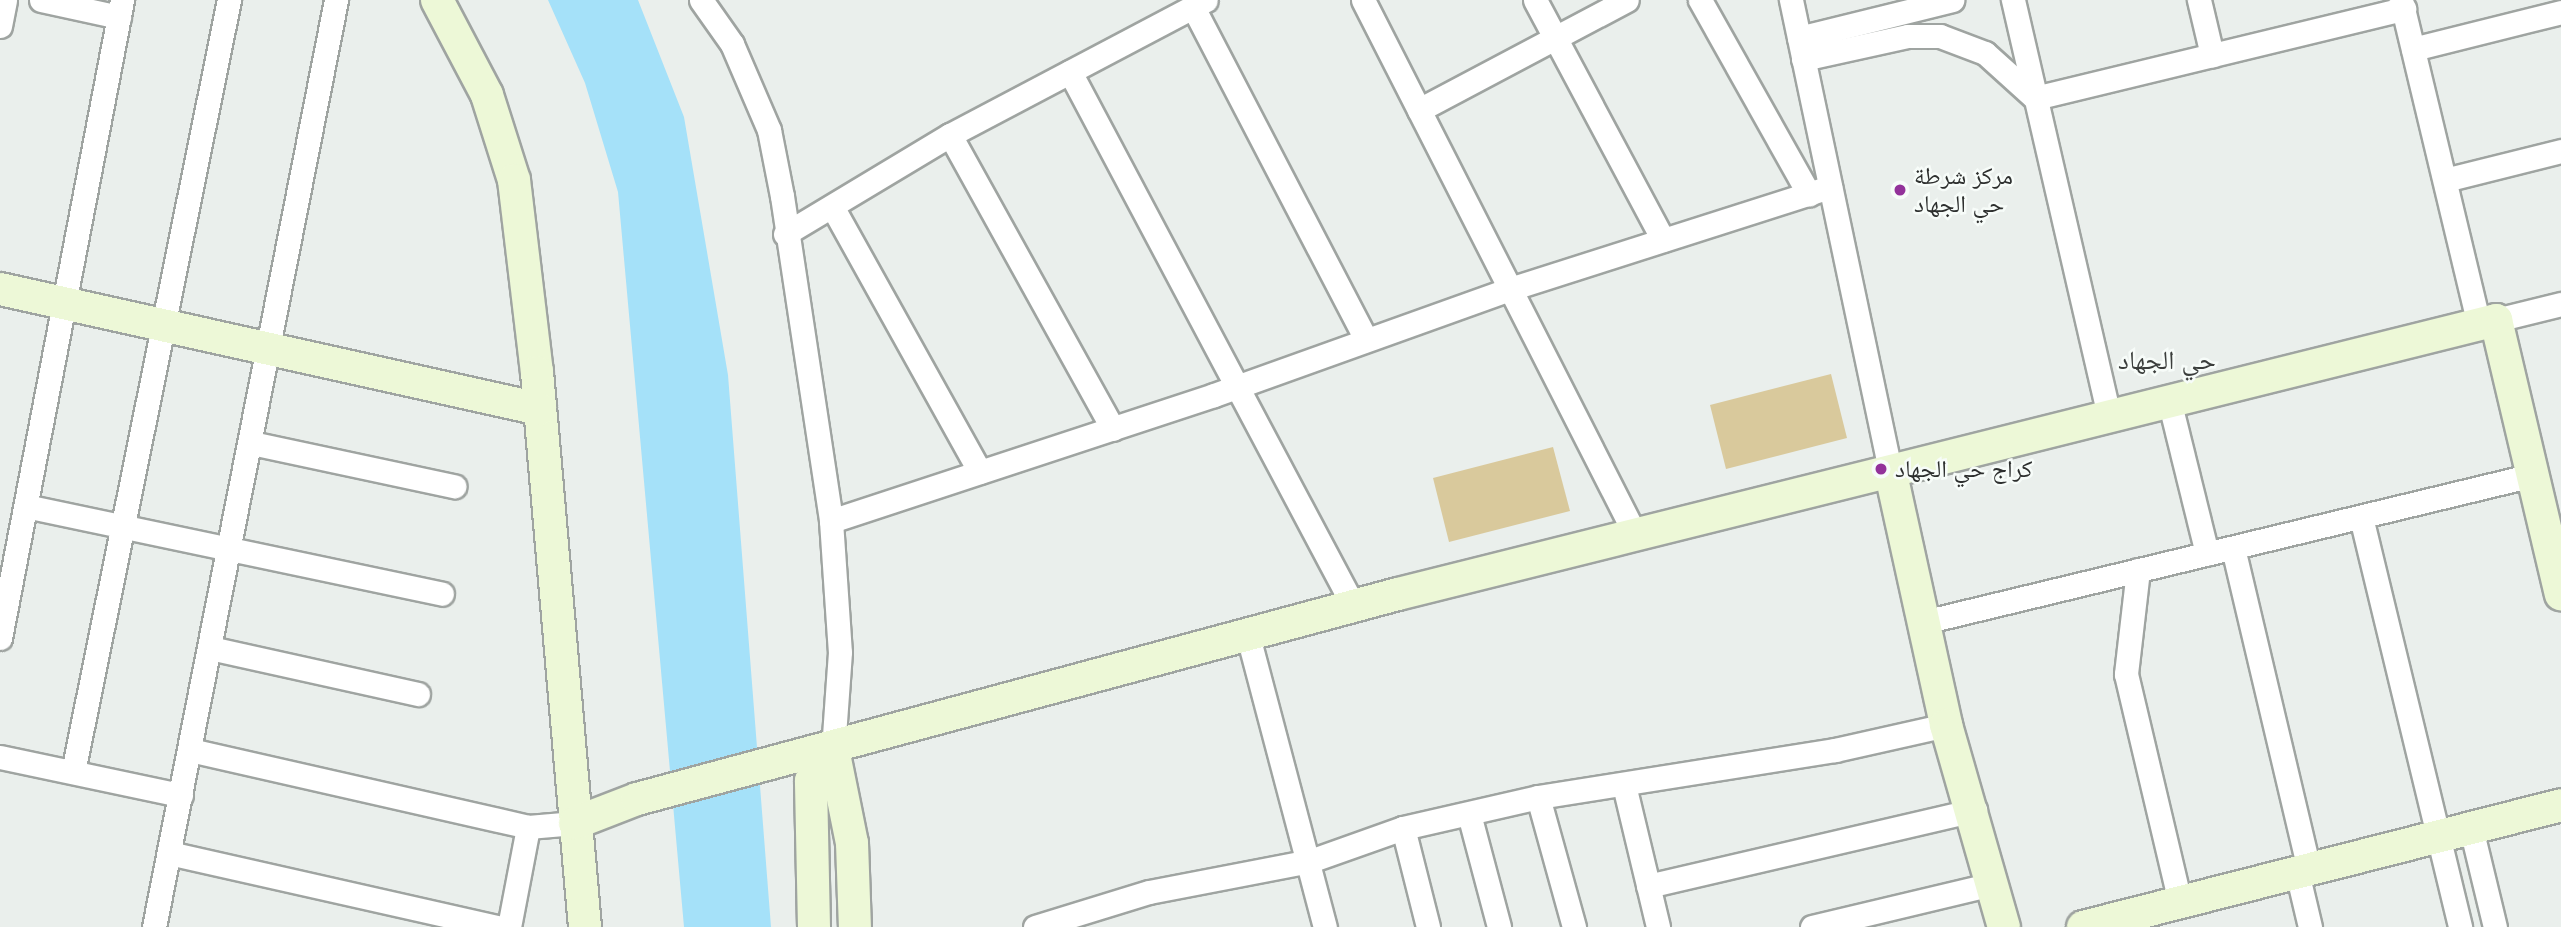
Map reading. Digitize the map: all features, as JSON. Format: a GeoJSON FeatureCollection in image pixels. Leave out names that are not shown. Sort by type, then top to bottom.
{"type":"FeatureCollection","features":[{"type":"Feature","properties":{"kind":"street"},"geometry":{"type":"LineString","coordinates":[[0,26],[5,0]]}},
{"type":"Feature","properties":{"kind":"street"},"geometry":{"type":"LineString","coordinates":[[0,638],[62,302],[121,9],[41,0]]}},
{"type":"Feature","properties":{"kind":"street"},"geometry":{"type":"LineString","coordinates":[[73,772],[125,526],[229,0]]}},
{"type":"Feature","properties":{"kind":"street"},"geometry":{"type":"LineString","coordinates":[[154,927],[270,347],[335,0]]}},
{"type":"Feature","properties":{"kind":"street"},"geometry":{"type":"LineString","coordinates":[[437,0],[487,95],[514,180],[540,409],[585,927]]}},
{"type":"Feature","properties":{"kind":"street"},"geometry":{"type":"LineString","coordinates":[[701,0],[732,44],[769,130],[831,520],[840,652],[833,749],[852,843],[855,927]]}},
{"type":"Feature","properties":{"kind":"street"},"geometry":{"type":"LineString","coordinates":[[1363,0],[1636,536]]}},
{"type":"Feature","properties":{"kind":"street"},"geometry":{"type":"LineString","coordinates":[[1535,0],[1663,240]]}},
{"type":"Feature","properties":{"kind":"street"},"geometry":{"type":"LineString","coordinates":[[1419,110],[1627,0]]}},
{"type":"Feature","properties":{"kind":"street"},"geometry":{"type":"LineString","coordinates":[[1700,0],[1820,191]]}},
{"type":"Feature","properties":{"kind":"street"},"geometry":{"type":"LineString","coordinates":[[1791,0],[1801,48],[1820,191],[1928,621],[1947,724],[1975,810],[2004,927]]}},
{"type":"Feature","properties":{"kind":"street"},"geometry":{"type":"LineString","coordinates":[[1801,48],[1952,0]]}},
{"type":"Feature","properties":{"kind":"street"},"geometry":{"type":"LineString","coordinates":[[2013,0],[2110,419]]}},
{"type":"Feature","properties":{"kind":"street"},"geometry":{"type":"LineString","coordinates":[[2199,0],[2212,55]]}},
{"type":"Feature","properties":{"kind":"street"},"geometry":{"type":"LineString","coordinates":[[785,234],[833,208],[950,135],[1200,3],[1366,339]]}},
{"type":"Feature","properties":{"kind":"street"},"geometry":{"type":"LineString","coordinates":[[2035,97],[2212,55],[2402,5],[2445,180],[2533,475],[2561,594]]}},
{"type":"Feature","properties":{"kind":"street"},"geometry":{"type":"LineString","coordinates":[[2413,49],[2561,12]]}},
{"type":"Feature","properties":{"kind":"street"},"geometry":{"type":"LineString","coordinates":[[1801,48],[1908,36],[1940,36],[1984,53],[2035,97]]}},
{"type":"Feature","properties":{"kind":"street"},"geometry":{"type":"LineString","coordinates":[[1070,72],[1354,607]]}},
{"type":"Feature","properties":{"kind":"street"},"geometry":{"type":"LineString","coordinates":[[950,135],[1113,429]]}},
{"type":"Feature","properties":{"kind":"street"},"geometry":{"type":"LineString","coordinates":[[2445,180],[2561,151]]}},
{"type":"Feature","properties":{"kind":"street"},"geometry":{"type":"LineString","coordinates":[[831,520],[1237,387],[1510,289],[1820,191]]}},
{"type":"Feature","properties":{"kind":"street"},"geometry":{"type":"LineString","coordinates":[[833,208],[980,472]]}},
{"type":"Feature","properties":{"kind":"street"},"geometry":{"type":"LineString","coordinates":[[0,289],[540,409]]}},
{"type":"Feature","properties":{"kind":"street"},"geometry":{"type":"LineString","coordinates":[[190,750],[528,827],[575,823],[637,799],[833,749],[1354,607],[2561,304]]}},
{"type":"Feature","properties":{"kind":"street"},"geometry":{"type":"LineString","coordinates":[[2170,404],[2207,554]]}},
{"type":"Feature","properties":{"kind":"street"},"geometry":{"type":"LineString","coordinates":[[251,443],[454,486]]}},
{"type":"Feature","properties":{"kind":"street"},"geometry":{"type":"LineString","coordinates":[[1928,621],[2533,475]]}},
{"type":"Feature","properties":{"kind":"street"},"geometry":{"type":"LineString","coordinates":[[26,506],[442,594]]}},
{"type":"Feature","properties":{"kind":"street"},"geometry":{"type":"LineString","coordinates":[[2361,516],[2456,832],[2495,927]]}},
{"type":"Feature","properties":{"kind":"street"},"geometry":{"type":"LineString","coordinates":[[2233,548],[2303,871],[2310,927]]}},
{"type":"Feature","properties":{"kind":"street"},"geometry":{"type":"LineString","coordinates":[[2138,570],[2126,674],[2166,912]]}},
{"type":"Feature","properties":{"kind":"street"},"geometry":{"type":"LineString","coordinates":[[1248,636],[1310,861],[1325,927]]}},
{"type":"Feature","properties":{"kind":"street"},"geometry":{"type":"LineString","coordinates":[[210,648],[418,694]]}},
{"type":"Feature","properties":{"kind":"street"},"geometry":{"type":"LineString","coordinates":[[1035,927],[1149,892],[1310,861],[1403,828],[1538,797],[1624,785],[1947,724]]}},
{"type":"Feature","properties":{"kind":"street"},"geometry":{"type":"LineString","coordinates":[[814,927],[811,781],[833,749]]}},
{"type":"Feature","properties":{"kind":"street"},"geometry":{"type":"LineString","coordinates":[[0,757],[181,795]]}},
{"type":"Feature","properties":{"kind":"street"},"geometry":{"type":"LineString","coordinates":[[1624,785],[1658,927]]}},
{"type":"Feature","properties":{"kind":"street"},"geometry":{"type":"LineString","coordinates":[[1538,797],[1574,927]]}},
{"type":"Feature","properties":{"kind":"street"},"geometry":{"type":"LineString","coordinates":[[2083,927],[2166,912],[2303,871],[2561,805]]}},
{"type":"Feature","properties":{"kind":"street"},"geometry":{"type":"LineString","coordinates":[[1648,886],[1975,810]]}},
{"type":"Feature","properties":{"kind":"street"},"geometry":{"type":"LineString","coordinates":[[1469,814],[1499,927]]}},
{"type":"Feature","properties":{"kind":"street"},"geometry":{"type":"LineString","coordinates":[[509,927],[528,827]]}},
{"type":"Feature","properties":{"kind":"street"},"geometry":{"type":"LineString","coordinates":[[1403,828],[1428,927]]}},
{"type":"Feature","properties":{"kind":"street"},"geometry":{"type":"LineString","coordinates":[[2456,832],[2459,927]]}},
{"type":"Feature","properties":{"kind":"street"},"geometry":{"type":"LineString","coordinates":[[169,853],[497,927]]}},
{"type":"Feature","properties":{"kind":"street"},"geometry":{"type":"LineString","coordinates":[[1812,927],[1993,884]]}},
{"type":"Feature","properties":{"kind":"shaded area"},"geometry":{"type":"Polygon","coordinates":[[[1831,374],[1847,438],[1726,469],[1710,405],[1831,374]]]}},
{"type":"Feature","properties":{"kind":"shaded area"},"geometry":{"type":"Polygon","coordinates":[[[1553,447],[1570,511],[1449,542],[1433,478],[1553,447]]]}},
{"type":"Feature","properties":{"kind":"water"},"geometry":{"type":"Polygon","coordinates":[[[548,0],[638,0],[684,117],[728,375],[771,927],[684,927],[618,192],[585,83],[548,0]]]}},
{"type":"Feature","properties":{"kind":"place","name":"مركز شرطة حي الجهاد"},"geometry":{"type":"Point","coordinates":[1900,190]}},
{"type":"Feature","properties":{"kind":"place","name":"كراج حي الجهاد"},"geometry":{"type":"Point","coordinates":[1881,469]}},
{"type":"Feature","properties":{"kind":"district","name":"حي الجهاد"},"geometry":{"type":"Point","coordinates":[2167,360]}}]}
